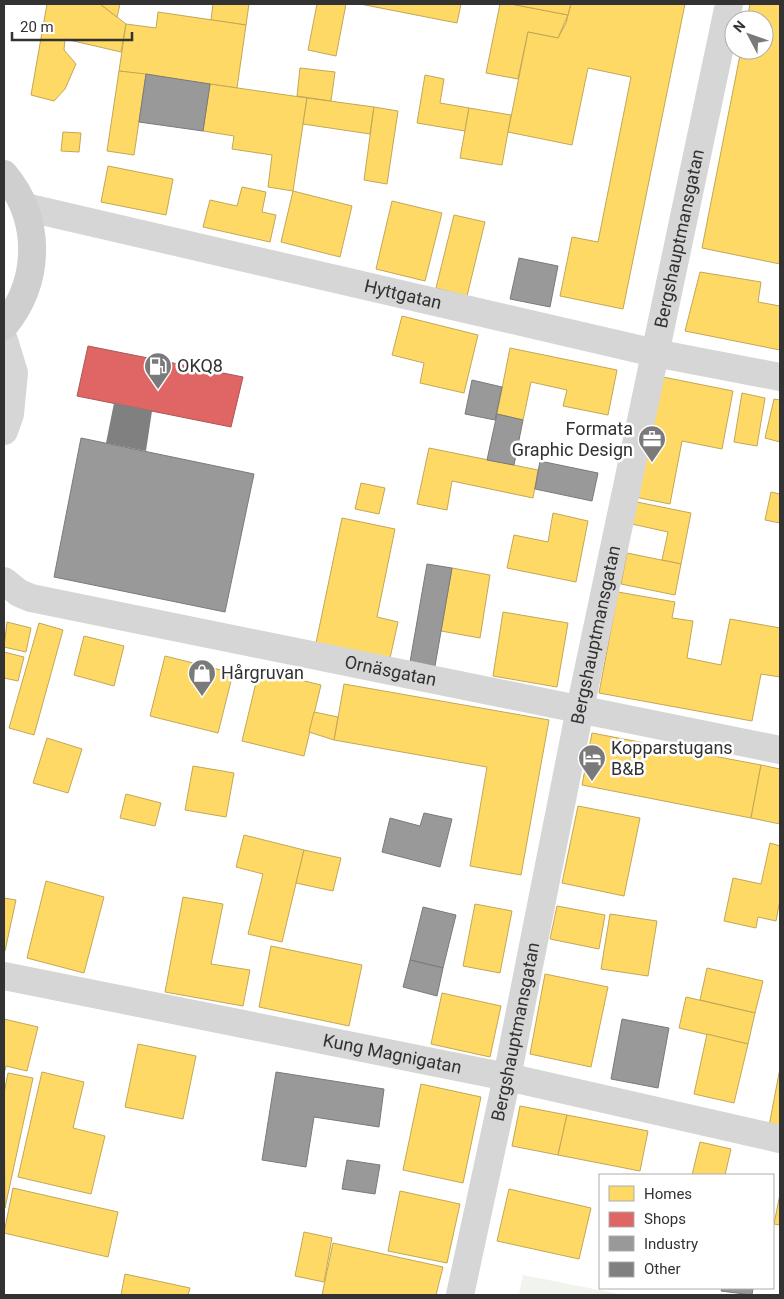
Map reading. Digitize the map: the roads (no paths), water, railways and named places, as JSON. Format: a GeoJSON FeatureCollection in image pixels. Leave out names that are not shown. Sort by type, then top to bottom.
{"type":"FeatureCollection","features":[{"type":"Feature","properties":{"kind":"main road"},"geometry":{"type":"LineString","coordinates":[[4,174],[25,207],[31,228],[33,250],[31,272],[25,293],[15,313],[4,326]]}},
{"type":"Feature","properties":{"kind":"street","name":"Bergshauptmansgatan"},"geometry":{"type":"LineString","coordinates":[[460,1295],[507,1076],[580,709],[729,4]]}},
{"type":"Feature","properties":{"kind":"street","name":"Hyttgatan"},"geometry":{"type":"LineString","coordinates":[[25,207],[655,353],[780,377]]}},
{"type":"Feature","properties":{"kind":"street"},"geometry":{"type":"LineString","coordinates":[[4,340],[14,373],[10,414],[4,431]]}},
{"type":"Feature","properties":{"kind":"street","name":"Ornäsgatan"},"geometry":{"type":"LineString","coordinates":[[4,581],[19,593],[31,598],[780,750]]}},
{"type":"Feature","properties":{"kind":"street","name":"Kung Magnigatan"},"geometry":{"type":"LineString","coordinates":[[4,976],[507,1076],[780,1139]]}},
{"type":"Feature","properties":{"kind":"place","name":"OKQ8"},"geometry":{"type":"Point","coordinates":[158,390]}},
{"type":"Feature","properties":{"kind":"place","name":"Formata Graphic Design"},"geometry":{"type":"Point","coordinates":[652,463]}},
{"type":"Feature","properties":{"kind":"place","name":"Hårgruvan"},"geometry":{"type":"Point","coordinates":[202,697]}},
{"type":"Feature","properties":{"kind":"place","name":"Kopparstugans B&B"},"geometry":{"type":"Point","coordinates":[592,782]}}]}
